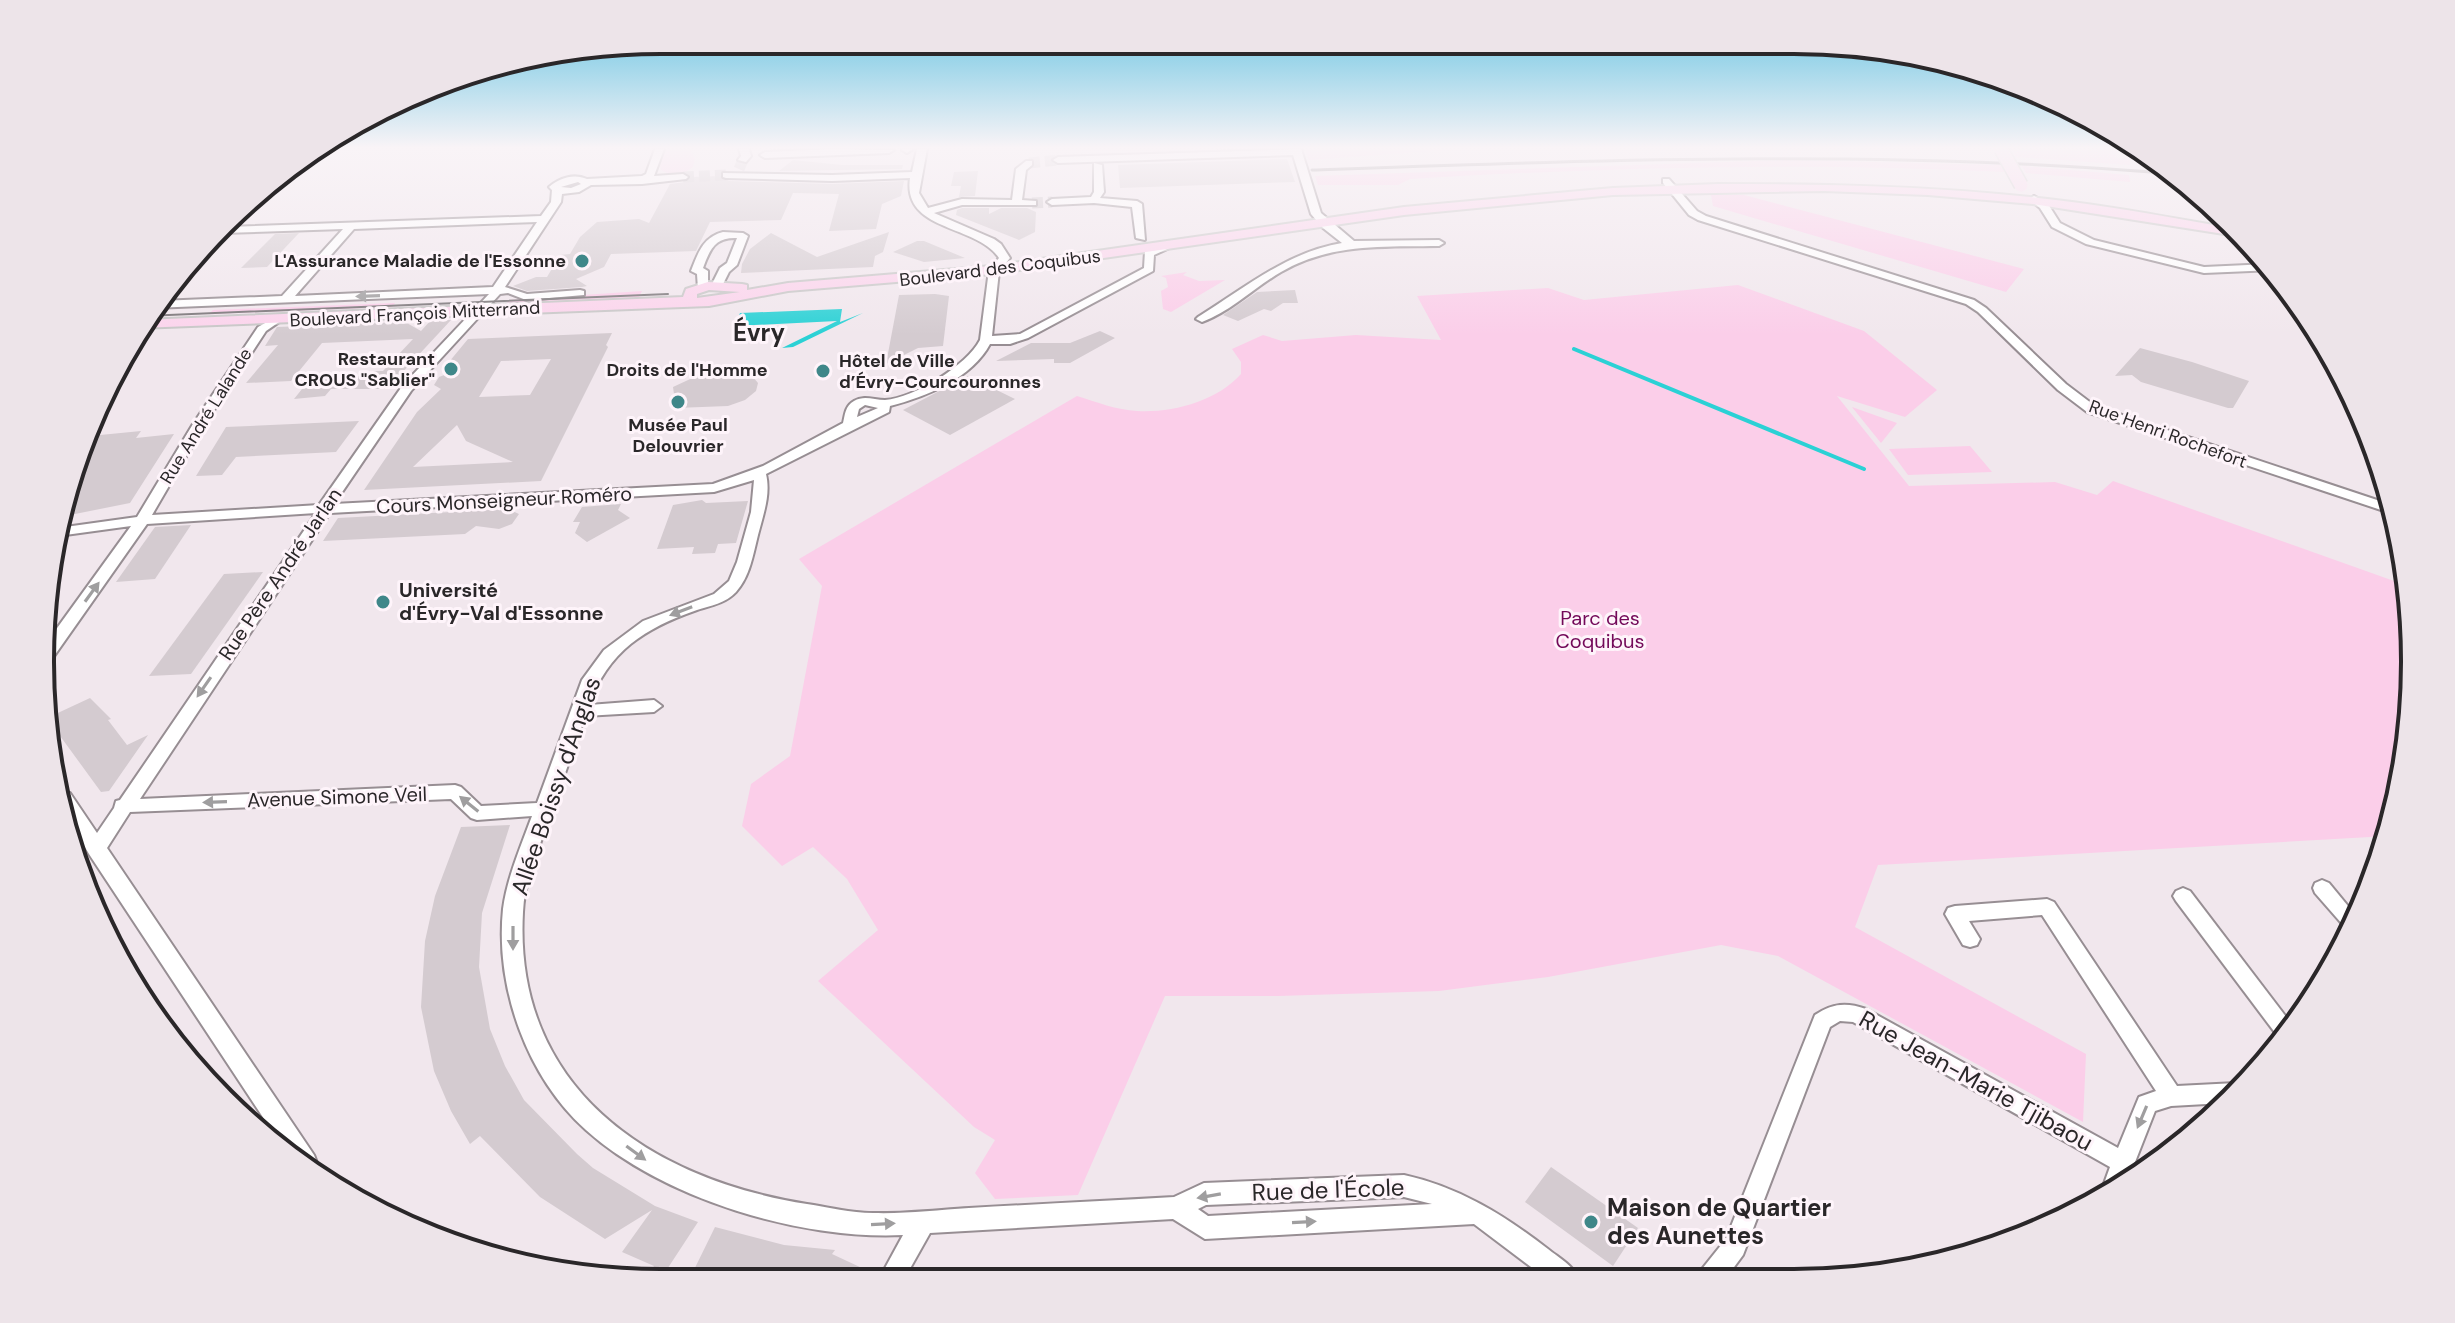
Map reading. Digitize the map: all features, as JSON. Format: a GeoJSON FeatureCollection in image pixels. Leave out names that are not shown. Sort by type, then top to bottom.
{"type":"FeatureCollection","features":[{"type":"Feature","properties":{"kind":"main road","name":"Boulevard des Coquibus"},"geometry":{"type":"LineString","coordinates":[[717,290],[856,281],[1141,238],[1393,211]]}},
{"type":"Feature","properties":{"kind":"main road","name":"Boulevard des Coquibus"},"geometry":{"type":"LineString","coordinates":[[2122,211],[2221,230]]}},
{"type":"Feature","properties":{"kind":"main road","name":"Boulevard des Coquibus"},"geometry":{"type":"LineString","coordinates":[[2141,211],[2213,223]]}},
{"type":"Feature","properties":{"kind":"main road","name":"Boulevard des Coquibus"},"geometry":{"type":"LineString","coordinates":[[856,281],[888,282],[994,270],[1172,245],[1319,218]]}},
{"type":"Feature","properties":{"kind":"main road","name":"Boulevard François Mitterrand"},"geometry":{"type":"LineString","coordinates":[[156,324],[689,301],[704,304],[717,290]]}},
{"type":"Feature","properties":{"kind":"main road"},"geometry":{"type":"LineString","coordinates":[[689,301],[691,292],[717,290]]}},
{"type":"Feature","properties":{"kind":"street","name":"Rue Père André Jarlan"},"geometry":{"type":"LineString","coordinates":[[96,849],[122,806],[407,388],[497,291],[549,211]]}},
{"type":"Feature","properties":{"kind":"street"},"geometry":{"type":"LineString","coordinates":[[1138,211],[1141,238]]}},
{"type":"Feature","properties":{"kind":"street"},"geometry":{"type":"LineString","coordinates":[[1317,211],[1319,218],[1352,245]]}},
{"type":"Feature","properties":{"kind":"street","name":"Rue Henri Rochefort"},"geometry":{"type":"LineString","coordinates":[[1691,211],[1702,218],[1970,302],[2062,387],[2091,409],[2380,506]]}},
{"type":"Feature","properties":{"kind":"street"},"geometry":{"type":"LineString","coordinates":[[2047,211],[2056,225],[2090,242],[2204,270],[2255,268]]}},
{"type":"Feature","properties":{"kind":"street"},"geometry":{"type":"LineString","coordinates":[[926,212],[990,241],[1005,258],[994,270],[986,340],[1010,340],[1024,336],[1149,269],[1149,253],[1172,245]]}},
{"type":"Feature","properties":{"kind":"street"},"geometry":{"type":"LineString","coordinates":[[234,230],[545,219]]}},
{"type":"Feature","properties":{"kind":"street"},"geometry":{"type":"LineString","coordinates":[[286,299],[351,226]]}},
{"type":"Feature","properties":{"kind":"street"},"geometry":{"type":"LineString","coordinates":[[715,236],[743,236],[732,265],[724,270],[696,271],[708,240],[715,236]]}},
{"type":"Feature","properties":{"kind":"street"},"geometry":{"type":"LineString","coordinates":[[1202,319],[1237,299],[1249,286],[1297,260],[1330,248],[1439,243]]}},
{"type":"Feature","properties":{"kind":"street"},"geometry":{"type":"LineString","coordinates":[[717,290],[724,270]]}},
{"type":"Feature","properties":{"kind":"street"},"geometry":{"type":"LineString","coordinates":[[703,271],[717,290]]}},
{"type":"Feature","properties":{"kind":"street"},"geometry":{"type":"LineString","coordinates":[[171,304],[509,290],[526,297],[580,293]]}},
{"type":"Feature","properties":{"kind":"street","name":"Rue André Lalande"},"geometry":{"type":"LineString","coordinates":[[54,643],[143,519],[205,415],[262,329],[276,320]]}},
{"type":"Feature","properties":{"kind":"street","name":"Cours Monseigneur Roméro"},"geometry":{"type":"LineString","coordinates":[[69,530],[143,519],[323,512],[697,490],[760,475],[856,419],[880,414],[885,409],[883,404],[905,399],[967,366],[983,351],[986,340]]}},
{"type":"Feature","properties":{"kind":"street","name":"Allée Boissy d'Anglas"},"geometry":{"type":"LineString","coordinates":[[760,475],[763,491],[742,570],[726,594],[657,621],[614,648],[600,663],[522,869],[513,909],[518,997],[559,1085],[594,1123],[650,1163],[700,1187],[768,1209],[870,1225],[923,1222]]}},
{"type":"Feature","properties":{"kind":"street"},"geometry":{"type":"LineString","coordinates":[[580,711],[654,706]]}},
{"type":"Feature","properties":{"kind":"street","name":"Avenue Simone Veil"},"geometry":{"type":"LineString","coordinates":[[122,806],[455,792],[477,813],[544,809]]}},
{"type":"Feature","properties":{"kind":"street"},"geometry":{"type":"LineString","coordinates":[[74,814],[293,1144]]}},
{"type":"Feature","properties":{"kind":"street"},"geometry":{"type":"LineString","coordinates":[[2322,888],[2345,916]]}},
{"type":"Feature","properties":{"kind":"street"},"geometry":{"type":"LineString","coordinates":[[2183,896],[2280,1025]]}},
{"type":"Feature","properties":{"kind":"street"},"geometry":{"type":"LineString","coordinates":[[1970,939],[1955,914],[2047,907],[2171,1096]]}},
{"type":"Feature","properties":{"kind":"street","name":"Rue Jean-Marie Tjibaou"},"geometry":{"type":"LineString","coordinates":[[1718,1269],[1735,1247],[1822,1021],[1833,1012],[1846,1011],[1859,1015],[2124,1163]]}},
{"type":"Feature","properties":{"kind":"street"},"geometry":{"type":"LineString","coordinates":[[2119,1174],[2147,1104],[2171,1096],[2220,1094]]}},
{"type":"Feature","properties":{"kind":"street","name":"Rue de l'École"},"geometry":{"type":"LineString","coordinates":[[923,1222],[1176,1208],[1204,1194],[1404,1186],[1439,1194],[1476,1213],[1554,1269]]}},
{"type":"Feature","properties":{"kind":"street","name":"Rue de l'École"},"geometry":{"type":"LineString","coordinates":[[1176,1208],[1205,1228],[1476,1213]]}},
{"type":"Feature","properties":{"kind":"street"},"geometry":{"type":"LineString","coordinates":[[897,1269],[923,1222]]}},
{"type":"Feature","properties":{"kind":"green space"},"geometry":{"type":"Polygon","coordinates":[[[1729,211],[1804,211],[2024,269],[2006,292],[1729,211]]]}},
{"type":"Feature","properties":{"kind":"green space"},"geometry":{"type":"Polygon","coordinates":[[[1187,272],[1183,275],[1199,281],[1225,280],[1171,312],[1163,309],[1161,291],[1168,287],[1166,278],[1161,276],[1187,272]]]}},
{"type":"Feature","properties":{"kind":"green space","name":"Parc des Coquibus"},"geometry":{"type":"Polygon","coordinates":[[[1738,285],[1864,331],[1937,390],[1905,417],[1837,396],[1909,486],[2055,482],[2097,495],[2113,481],[2396,582],[2400,622],[2400,701],[2389,780],[2375,837],[1878,865],[1855,927],[2086,1054],[2083,1122],[1778,956],[1721,945],[1548,977],[1439,991],[1165,996],[1078,1195],[995,1199],[975,1173],[995,1140],[974,1127],[818,981],[878,930],[847,879],[813,847],[782,866],[742,826],[751,784],[790,756],[822,586],[799,559],[1077,396],[1137,411],[1165,410],[1194,403],[1220,391],[1241,374],[1241,362],[1232,349],[1263,335],[1282,341],[1356,335],[1441,340],[1417,296],[1548,288],[1584,300],[1738,285]]]}},
{"type":"Feature","properties":{"kind":"green space"},"geometry":{"type":"Polygon","coordinates":[[[642,291],[637,301],[506,304],[509,300],[642,291]]]}},
{"type":"Feature","properties":{"kind":"green space"},"geometry":{"type":"Polygon","coordinates":[[[395,303],[392,307],[209,314],[213,310],[395,303]]]}},
{"type":"Feature","properties":{"kind":"green space"},"geometry":{"type":"Polygon","coordinates":[[[1852,407],[1897,423],[1881,443],[1852,407]]]}},
{"type":"Feature","properties":{"kind":"green space"},"geometry":{"type":"Polygon","coordinates":[[[1970,446],[1992,472],[1908,475],[1889,449],[1970,446]]]}},
{"type":"Feature","properties":{"kind":"water"},"geometry":{"type":"Polygon","coordinates":[[[842,309],[840,322],[863,313],[793,347],[782,348],[837,321],[735,326],[740,313],[842,309]]]}},
{"type":"Feature","properties":{"kind":"building"},"geometry":{"type":"Polygon","coordinates":[[[656,211],[785,211],[781,220],[710,222],[696,251],[611,254],[604,267],[576,279],[587,286],[527,291],[513,286],[536,277],[547,277],[560,255],[570,254],[580,237],[597,222],[639,219],[649,223],[656,211]]]}},
{"type":"Feature","properties":{"kind":"building"},"geometry":{"type":"Polygon","coordinates":[[[834,211],[880,211],[876,229],[829,231],[834,211]]]}},
{"type":"Feature","properties":{"kind":"building"},"geometry":{"type":"Polygon","coordinates":[[[957,211],[989,211],[989,214],[996,211],[1033,211],[1036,212],[1035,232],[1019,240],[956,215],[957,211]]]}},
{"type":"Feature","properties":{"kind":"building"},"geometry":{"type":"Polygon","coordinates":[[[889,232],[883,252],[875,256],[873,267],[741,273],[750,249],[771,233],[817,257],[889,232]]]}},
{"type":"Feature","properties":{"kind":"building"},"geometry":{"type":"Polygon","coordinates":[[[299,233],[267,267],[241,268],[275,234],[299,233]]]}},
{"type":"Feature","properties":{"kind":"building"},"geometry":{"type":"Polygon","coordinates":[[[917,241],[965,258],[924,262],[893,252],[917,241]]]}},
{"type":"Feature","properties":{"kind":"building"},"geometry":{"type":"Polygon","coordinates":[[[1295,290],[1298,303],[1283,303],[1271,311],[1264,309],[1238,321],[1223,315],[1257,292],[1295,290]]]}},
{"type":"Feature","properties":{"kind":"building"},"geometry":{"type":"Polygon","coordinates":[[[899,295],[949,296],[943,346],[918,348],[886,364],[899,295]]]}},
{"type":"Feature","properties":{"kind":"building"},"geometry":{"type":"Polygon","coordinates":[[[431,320],[451,320],[387,389],[331,389],[325,396],[294,399],[310,379],[367,376],[372,371],[383,371],[413,339],[322,343],[291,381],[246,383],[278,345],[265,346],[277,327],[405,322],[421,331],[431,320]]]}},
{"type":"Feature","properties":{"kind":"building"},"geometry":{"type":"Polygon","coordinates":[[[1100,331],[1115,338],[1070,363],[1054,363],[1054,359],[996,361],[1031,343],[1070,343],[1100,331]]]}},
{"type":"Feature","properties":{"kind":"building"},"geometry":{"type":"Polygon","coordinates":[[[612,333],[606,345],[608,347],[541,481],[364,490],[417,412],[441,389],[434,385],[439,377],[460,369],[449,362],[468,339],[612,333]],[[551,359],[501,361],[479,397],[530,395],[551,359]],[[457,425],[413,467],[513,462],[466,441],[457,425]]]}},
{"type":"Feature","properties":{"kind":"building"},"geometry":{"type":"Polygon","coordinates":[[[2140,348],[2249,381],[2233,408],[2228,408],[2141,382],[2132,375],[2115,376],[2140,348]]]}},
{"type":"Feature","properties":{"kind":"building"},"geometry":{"type":"Polygon","coordinates":[[[724,371],[752,376],[758,383],[756,391],[745,400],[728,406],[676,408],[673,387],[701,374],[724,371]]]}},
{"type":"Feature","properties":{"kind":"building"},"geometry":{"type":"Polygon","coordinates":[[[968,376],[1015,399],[950,435],[903,410],[968,376]]]}},
{"type":"Feature","properties":{"kind":"building"},"geometry":{"type":"Polygon","coordinates":[[[359,421],[336,452],[236,457],[222,475],[196,476],[226,427],[359,421]]]}},
{"type":"Feature","properties":{"kind":"building"},"geometry":{"type":"Polygon","coordinates":[[[141,431],[136,438],[174,434],[130,503],[73,514],[86,466],[98,435],[141,431]]]}},
{"type":"Feature","properties":{"kind":"building"},"geometry":{"type":"Polygon","coordinates":[[[702,500],[706,503],[748,501],[736,543],[718,544],[715,553],[692,554],[694,547],[657,549],[673,505],[702,500]]]}},
{"type":"Feature","properties":{"kind":"building"},"geometry":{"type":"Polygon","coordinates":[[[621,504],[618,510],[630,518],[587,542],[575,533],[580,522],[573,522],[582,507],[621,504]]]}},
{"type":"Feature","properties":{"kind":"building"},"geometry":{"type":"Polygon","coordinates":[[[508,509],[519,514],[512,524],[499,529],[476,526],[465,534],[323,541],[338,518],[508,509]]]}},
{"type":"Feature","properties":{"kind":"building"},"geometry":{"type":"Polygon","coordinates":[[[191,525],[155,579],[116,582],[155,527],[191,525]]]}},
{"type":"Feature","properties":{"kind":"building"},"geometry":{"type":"Polygon","coordinates":[[[263,572],[191,674],[149,676],[224,574],[263,572]]]}},
{"type":"Feature","properties":{"kind":"building"},"geometry":{"type":"Polygon","coordinates":[[[90,698],[111,719],[108,720],[127,745],[148,735],[109,791],[101,792],[58,733],[56,714],[90,698]]]}},
{"type":"Feature","properties":{"kind":"building"},"geometry":{"type":"Polygon","coordinates":[[[510,825],[482,913],[479,967],[490,1029],[505,1066],[524,1100],[593,1168],[655,1206],[698,1222],[667,1269],[652,1269],[654,1266],[622,1252],[652,1210],[605,1239],[540,1197],[480,1136],[470,1144],[451,1111],[434,1071],[421,1007],[425,941],[435,896],[461,827],[510,825]]]}},
{"type":"Feature","properties":{"kind":"building","name":"Maison de Quartier des Aunettes"},"geometry":{"type":"Polygon","coordinates":[[[1551,1167],[1638,1228],[1613,1266],[1525,1202],[1551,1167]]]}},
{"type":"Feature","properties":{"kind":"building"},"geometry":{"type":"Polygon","coordinates":[[[715,1227],[784,1245],[835,1250],[832,1254],[862,1268],[861,1269],[694,1269],[715,1227]]]}},
{"type":"Feature","properties":{"kind":"waterway"},"geometry":{"type":"LineString","coordinates":[[1574,349],[1864,469]]}},
{"type":"Feature","properties":{"kind":"tram line"},"geometry":{"type":"LineString","coordinates":[[163,315],[668,294]]}},
{"type":"Feature","properties":{"kind":"place","name":"L'Assurance Maladie de l'Essonne"},"geometry":{"type":"Point","coordinates":[582,261]}},
{"type":"Feature","properties":{"kind":"place","name":"Restaurant CROUS \"Sablier\""},"geometry":{"type":"Point","coordinates":[451,369]}},
{"type":"Feature","properties":{"kind":"place","name":"Hôtel de Ville d’Évry-Courcouronnes"},"geometry":{"type":"Point","coordinates":[823,371]}},
{"type":"Feature","properties":{"kind":"place","name":"Musée Paul Delouvrier"},"geometry":{"type":"Point","coordinates":[678,402]}},
{"type":"Feature","properties":{"kind":"place","name":"Université d'Évry-Val d'Essonne"},"geometry":{"type":"Point","coordinates":[383,602]}},
{"type":"Feature","properties":{"kind":"place","name":"Maison de Quartier des Aunettes"},"geometry":{"type":"Point","coordinates":[1591,1222]}},
{"type":"Feature","properties":{"kind":"district","name":"Évry"},"geometry":{"type":"Point","coordinates":[759,333]}},
{"type":"Feature","properties":{"kind":"district","name":"Droits de l'Homme"},"geometry":{"type":"Point","coordinates":[687,370]}}]}
